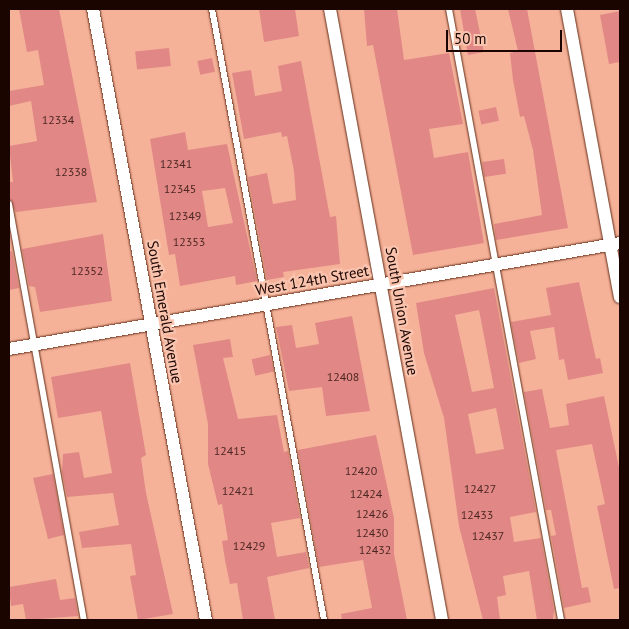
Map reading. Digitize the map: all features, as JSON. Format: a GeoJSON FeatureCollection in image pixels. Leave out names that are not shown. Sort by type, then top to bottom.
{"type":"FeatureCollection","features":[{"type":"Feature","properties":{"kind":"street","name":"South Emerald Avenue"},"geometry":{"type":"LineString","coordinates":[[93,9],[206,620]]}},
{"type":"Feature","properties":{"kind":"street","name":"South Union Avenue"},"geometry":{"type":"LineString","coordinates":[[330,9],[442,620]]}},
{"type":"Feature","properties":{"kind":"street"},"geometry":{"type":"LineString","coordinates":[[567,9],[616,244],[620,297]]}},
{"type":"Feature","properties":{"kind":"street","name":"West 124th Street"},"geometry":{"type":"LineString","coordinates":[[9,349],[616,244]]}},
{"type":"Feature","properties":{"kind":"lane"},"geometry":{"type":"LineString","coordinates":[[212,9],[324,620]]}},
{"type":"Feature","properties":{"kind":"lane"},"geometry":{"type":"LineString","coordinates":[[449,9],[561,620]]}},
{"type":"Feature","properties":{"kind":"lane"},"geometry":{"type":"LineString","coordinates":[[9,204],[84,620]]}},
{"type":"Feature","properties":{"kind":"building"},"geometry":{"type":"Polygon","coordinates":[[[19,9],[59,9],[97,202],[16,212],[9,199],[9,182],[13,182],[9,146],[37,141],[31,101],[9,106],[9,91],[44,85],[38,50],[27,52],[19,9]]]}},
{"type":"Feature","properties":{"kind":"building"},"geometry":{"type":"Polygon","coordinates":[[[259,9],[295,9],[299,36],[264,42],[259,9]]]}},
{"type":"Feature","properties":{"kind":"building"},"geometry":{"type":"Polygon","coordinates":[[[364,9],[397,9],[404,60],[449,53],[463,124],[429,129],[434,158],[468,152],[484,243],[413,255],[373,45],[367,46],[364,9]]]}},
{"type":"Feature","properties":{"kind":"building"},"geometry":{"type":"Polygon","coordinates":[[[460,9],[475,9],[484,52],[468,55],[460,9]]]}},
{"type":"Feature","properties":{"kind":"building"},"geometry":{"type":"Polygon","coordinates":[[[508,9],[527,9],[568,228],[496,240],[494,224],[542,215],[533,150],[524,116],[520,117],[513,80],[510,53],[518,51],[508,9]]]}},
{"type":"Feature","properties":{"kind":"building"},"geometry":{"type":"Polygon","coordinates":[[[620,11],[620,62],[609,64],[600,15],[620,11]]]}},
{"type":"Feature","properties":{"kind":"building"},"geometry":{"type":"Polygon","coordinates":[[[169,48],[171,66],[137,69],[135,52],[169,48]]]}},
{"type":"Feature","properties":{"kind":"building"},"geometry":{"type":"Polygon","coordinates":[[[212,58],[215,72],[200,75],[197,61],[212,58]]]}},
{"type":"Feature","properties":{"kind":"building"},"geometry":{"type":"Polygon","coordinates":[[[301,61],[330,217],[336,216],[340,264],[283,272],[284,277],[267,280],[248,177],[267,173],[273,204],[296,200],[294,171],[287,136],[282,137],[281,132],[244,139],[232,73],[251,70],[255,96],[282,91],[278,66],[301,61]]]}},
{"type":"Feature","properties":{"kind":"building"},"geometry":{"type":"Polygon","coordinates":[[[496,107],[499,121],[481,124],[478,111],[496,107]]]}},
{"type":"Feature","properties":{"kind":"building"},"geometry":{"type":"Polygon","coordinates":[[[185,132],[188,150],[227,144],[257,281],[236,285],[235,276],[180,286],[175,254],[169,255],[150,139],[185,132]],[[225,188],[202,191],[208,227],[233,223],[225,188]]]}},
{"type":"Feature","properties":{"kind":"building"},"geometry":{"type":"Polygon","coordinates":[[[504,159],[506,174],[484,177],[482,162],[504,159]]]}},
{"type":"Feature","properties":{"kind":"building"},"geometry":{"type":"Polygon","coordinates":[[[103,234],[112,301],[40,312],[35,287],[29,286],[22,249],[103,234]]]}},
{"type":"Feature","properties":{"kind":"building"},"geometry":{"type":"Polygon","coordinates":[[[12,251],[19,288],[9,290],[9,252],[12,251]]]}},
{"type":"Feature","properties":{"kind":"building"},"geometry":{"type":"Polygon","coordinates":[[[579,282],[596,359],[600,358],[603,373],[568,380],[564,359],[559,360],[554,327],[530,331],[536,359],[519,363],[511,322],[551,315],[546,288],[579,282]]]}},
{"type":"Feature","properties":{"kind":"building"},"geometry":{"type":"Polygon","coordinates":[[[494,288],[536,512],[510,517],[514,542],[541,538],[554,610],[553,619],[537,620],[529,571],[503,576],[506,595],[497,597],[500,620],[483,620],[459,526],[444,418],[424,353],[416,303],[494,288]],[[479,310],[455,315],[472,392],[494,388],[479,310]],[[496,408],[468,414],[476,454],[504,449],[496,408]]]}},
{"type":"Feature","properties":{"kind":"building"},"geometry":{"type":"Polygon","coordinates":[[[352,316],[370,411],[326,416],[322,387],[289,391],[276,327],[292,325],[296,348],[319,344],[315,323],[352,316]]]}},
{"type":"Feature","properties":{"kind":"building"},"geometry":{"type":"Polygon","coordinates":[[[230,339],[233,357],[223,358],[238,419],[277,415],[284,452],[288,451],[300,518],[271,523],[277,557],[306,552],[309,568],[267,577],[275,620],[243,620],[237,583],[230,584],[225,560],[222,541],[228,540],[222,504],[218,505],[208,464],[208,424],[193,345],[230,339]]]}},
{"type":"Feature","properties":{"kind":"building"},"geometry":{"type":"Polygon","coordinates":[[[270,355],[274,372],[255,376],[251,359],[270,355]]]}},
{"type":"Feature","properties":{"kind":"building"},"geometry":{"type":"Polygon","coordinates":[[[130,363],[146,455],[141,458],[146,493],[173,614],[138,620],[130,576],[136,575],[131,544],[82,548],[79,532],[119,525],[113,493],[67,497],[62,472],[63,454],[79,452],[84,478],[112,473],[101,411],[58,418],[51,377],[130,363]]]}},
{"type":"Feature","properties":{"kind":"building"},"geometry":{"type":"Polygon","coordinates":[[[542,389],[550,428],[569,425],[566,404],[604,396],[620,472],[620,588],[614,589],[597,506],[605,504],[592,444],[556,450],[582,588],[588,587],[591,602],[564,608],[551,536],[556,535],[551,510],[546,510],[524,392],[542,389]]]}},
{"type":"Feature","properties":{"kind":"building"},"geometry":{"type":"Polygon","coordinates":[[[376,435],[394,518],[394,554],[407,620],[342,620],[341,614],[372,608],[363,560],[319,567],[298,450],[376,435]]]}},
{"type":"Feature","properties":{"kind":"building"},"geometry":{"type":"Polygon","coordinates":[[[53,474],[64,535],[48,539],[33,478],[53,474]]]}},
{"type":"Feature","properties":{"kind":"building"},"geometry":{"type":"Polygon","coordinates":[[[56,579],[60,600],[75,598],[78,616],[26,620],[23,604],[11,606],[9,587],[56,579]]]}}]}
